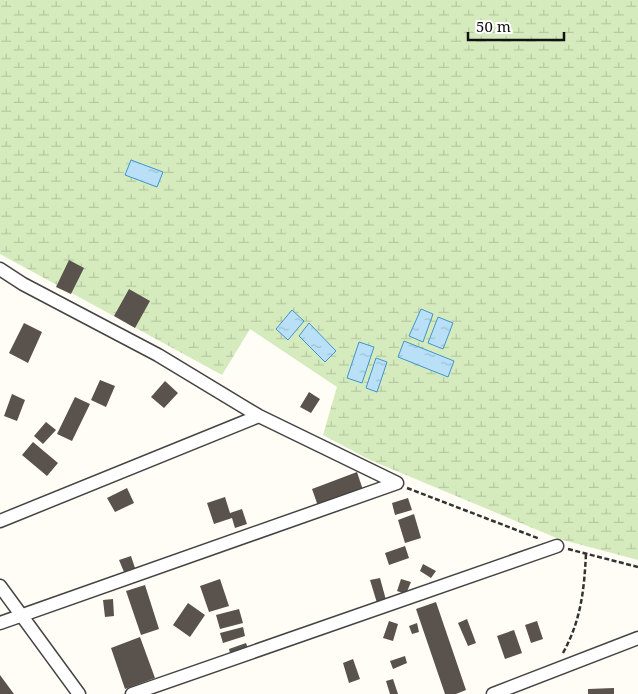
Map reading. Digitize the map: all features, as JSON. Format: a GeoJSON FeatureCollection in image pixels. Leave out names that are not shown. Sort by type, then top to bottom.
{"type":"FeatureCollection","features":[{"type":"Feature","properties":{"kind":"street"},"geometry":{"type":"LineString","coordinates":[[0,269],[23,284],[158,356],[259,416],[397,483]]}},
{"type":"Feature","properties":{"kind":"street"},"geometry":{"type":"LineString","coordinates":[[0,521],[259,416]]}},
{"type":"Feature","properties":{"kind":"street"},"geometry":{"type":"LineString","coordinates":[[0,624],[397,483]]}},
{"type":"Feature","properties":{"kind":"street"},"geometry":{"type":"LineString","coordinates":[[132,694],[557,546]]}},
{"type":"Feature","properties":{"kind":"street"},"geometry":{"type":"LineString","coordinates":[[0,586],[79,694]]}},
{"type":"Feature","properties":{"kind":"street"},"geometry":{"type":"LineString","coordinates":[[492,694],[511,691],[553,671],[638,638]]}},
{"type":"Feature","properties":{"kind":"path"},"geometry":{"type":"LineString","coordinates":[[397,483],[557,546],[638,567]]}},
{"type":"Feature","properties":{"kind":"path"},"geometry":{"type":"LineString","coordinates":[[553,671],[575,631],[584,594],[586,554]]}},
{"type":"Feature","properties":{"kind":"green space"},"geometry":{"type":"Polygon","coordinates":[[[0,0],[638,0],[638,560],[559,539],[370,460],[323,435],[337,387],[250,329],[222,375],[0,254],[0,0]]]}},
{"type":"Feature","properties":{"kind":"water"},"geometry":{"type":"Polygon","coordinates":[[[131,160],[163,172],[157,187],[125,175],[131,160]]]}},
{"type":"Feature","properties":{"kind":"water"},"geometry":{"type":"Polygon","coordinates":[[[421,309],[433,314],[423,342],[409,336],[421,309]]]}},
{"type":"Feature","properties":{"kind":"water"},"geometry":{"type":"Polygon","coordinates":[[[292,310],[304,321],[288,340],[276,329],[292,310]]]}},
{"type":"Feature","properties":{"kind":"water"},"geometry":{"type":"Polygon","coordinates":[[[438,317],[453,323],[443,349],[428,343],[438,317]]]}},
{"type":"Feature","properties":{"kind":"water"},"geometry":{"type":"Polygon","coordinates":[[[309,323],[336,351],[325,362],[299,336],[309,323]]]}},
{"type":"Feature","properties":{"kind":"water"},"geometry":{"type":"Polygon","coordinates":[[[404,341],[454,361],[448,377],[398,357],[404,341]]]}},
{"type":"Feature","properties":{"kind":"water"},"geometry":{"type":"Polygon","coordinates":[[[359,342],[374,347],[362,383],[347,378],[359,342]]]}},
{"type":"Feature","properties":{"kind":"water"},"geometry":{"type":"Polygon","coordinates":[[[376,358],[387,362],[377,392],[366,388],[376,358]]]}},
{"type":"Feature","properties":{"kind":"building"},"geometry":{"type":"Polygon","coordinates":[[[69,260],[84,268],[71,294],[56,287],[69,260]]]}},
{"type":"Feature","properties":{"kind":"building"},"geometry":{"type":"Polygon","coordinates":[[[129,289],[150,301],[135,328],[114,316],[129,289]]]}},
{"type":"Feature","properties":{"kind":"building"},"geometry":{"type":"Polygon","coordinates":[[[24,323],[42,332],[28,363],[9,353],[24,323]]]}},
{"type":"Feature","properties":{"kind":"building"},"geometry":{"type":"Polygon","coordinates":[[[100,380],[115,386],[106,407],[91,400],[100,380]]]}},
{"type":"Feature","properties":{"kind":"building"},"geometry":{"type":"Polygon","coordinates":[[[165,381],[178,393],[164,408],[151,397],[165,381]]]}},
{"type":"Feature","properties":{"kind":"building"},"geometry":{"type":"Polygon","coordinates":[[[309,392],[320,399],[311,413],[300,407],[309,392]]]}},
{"type":"Feature","properties":{"kind":"building"},"geometry":{"type":"Polygon","coordinates":[[[12,394],[25,400],[17,421],[4,416],[12,394]]]}},
{"type":"Feature","properties":{"kind":"building"},"geometry":{"type":"Polygon","coordinates":[[[75,397],[90,404],[72,441],[57,434],[75,397]]]}},
{"type":"Feature","properties":{"kind":"building"},"geometry":{"type":"Polygon","coordinates":[[[46,422],[56,430],[43,444],[34,436],[46,422]]]}},
{"type":"Feature","properties":{"kind":"building"},"geometry":{"type":"Polygon","coordinates":[[[33,442],[58,463],[47,476],[22,455],[33,442]]]}},
{"type":"Feature","properties":{"kind":"building"},"geometry":{"type":"Polygon","coordinates":[[[357,472],[363,490],[318,506],[312,489],[357,472]]]}},
{"type":"Feature","properties":{"kind":"building"},"geometry":{"type":"Polygon","coordinates":[[[127,488],[134,503],[115,512],[107,498],[127,488]]]}},
{"type":"Feature","properties":{"kind":"building"},"geometry":{"type":"Polygon","coordinates":[[[225,497],[230,513],[242,509],[247,524],[235,528],[232,518],[214,524],[207,503],[225,497]]]}},
{"type":"Feature","properties":{"kind":"building"},"geometry":{"type":"Polygon","coordinates":[[[408,498],[412,510],[395,515],[392,503],[408,498]]]}},
{"type":"Feature","properties":{"kind":"building"},"geometry":{"type":"Polygon","coordinates":[[[414,514],[421,538],[405,543],[398,520],[414,514]]]}},
{"type":"Feature","properties":{"kind":"building"},"geometry":{"type":"Polygon","coordinates":[[[405,546],[409,558],[389,565],[385,553],[405,546]]]}},
{"type":"Feature","properties":{"kind":"building"},"geometry":{"type":"Polygon","coordinates":[[[131,556],[135,568],[124,572],[119,560],[131,556]]]}},
{"type":"Feature","properties":{"kind":"building"},"geometry":{"type":"Polygon","coordinates":[[[423,564],[436,571],[431,578],[420,571],[423,564]]]}},
{"type":"Feature","properties":{"kind":"building"},"geometry":{"type":"Polygon","coordinates":[[[380,578],[386,600],[377,603],[370,580],[380,578]]]}},
{"type":"Feature","properties":{"kind":"building"},"geometry":{"type":"Polygon","coordinates":[[[220,579],[229,606],[209,612],[200,586],[220,579]]]}},
{"type":"Feature","properties":{"kind":"building"},"geometry":{"type":"Polygon","coordinates":[[[401,579],[411,582],[406,594],[397,591],[401,579]]]}},
{"type":"Feature","properties":{"kind":"building"},"geometry":{"type":"Polygon","coordinates":[[[145,585],[159,629],[141,635],[126,591],[145,585]]]}},
{"type":"Feature","properties":{"kind":"building"},"geometry":{"type":"Polygon","coordinates":[[[113,599],[114,616],[105,617],[103,600],[113,599]]]}},
{"type":"Feature","properties":{"kind":"building"},"geometry":{"type":"Polygon","coordinates":[[[436,602],[466,690],[456,694],[445,694],[416,609],[436,602]]]}},
{"type":"Feature","properties":{"kind":"building"},"geometry":{"type":"Polygon","coordinates":[[[188,603],[205,615],[190,637],[173,625],[188,603]]]}},
{"type":"Feature","properties":{"kind":"building"},"geometry":{"type":"Polygon","coordinates":[[[239,609],[243,623],[220,629],[216,615],[239,609]]]}},
{"type":"Feature","properties":{"kind":"building"},"geometry":{"type":"Polygon","coordinates":[[[467,619],[476,643],[468,646],[458,623],[467,619]]]}},
{"type":"Feature","properties":{"kind":"building"},"geometry":{"type":"Polygon","coordinates":[[[389,621],[398,624],[393,641],[383,638],[389,621]]]}},
{"type":"Feature","properties":{"kind":"building"},"geometry":{"type":"Polygon","coordinates":[[[537,621],[543,639],[531,643],[525,625],[537,621]]]}},
{"type":"Feature","properties":{"kind":"building"},"geometry":{"type":"Polygon","coordinates":[[[417,623],[419,632],[412,634],[409,626],[417,623]]]}},
{"type":"Feature","properties":{"kind":"building"},"geometry":{"type":"Polygon","coordinates":[[[243,627],[245,636],[223,643],[220,633],[243,627]]]}},
{"type":"Feature","properties":{"kind":"building"},"geometry":{"type":"Polygon","coordinates":[[[514,630],[522,653],[505,659],[497,636],[514,630]]]}},
{"type":"Feature","properties":{"kind":"building"},"geometry":{"type":"Polygon","coordinates":[[[140,637],[155,678],[125,689],[111,648],[140,637]]]}},
{"type":"Feature","properties":{"kind":"building"},"geometry":{"type":"Polygon","coordinates":[[[246,643],[249,651],[231,657],[229,649],[246,643]]]}},
{"type":"Feature","properties":{"kind":"building"},"geometry":{"type":"Polygon","coordinates":[[[405,656],[407,663],[393,669],[390,661],[405,656]]]}},
{"type":"Feature","properties":{"kind":"building"},"geometry":{"type":"Polygon","coordinates":[[[353,659],[360,679],[349,683],[343,663],[353,659]]]}},
{"type":"Feature","properties":{"kind":"building"},"geometry":{"type":"Polygon","coordinates":[[[0,675],[14,694],[0,694],[0,675]]]}},
{"type":"Feature","properties":{"kind":"building"},"geometry":{"type":"Polygon","coordinates":[[[393,679],[398,694],[390,694],[386,681],[393,679]]]}},
{"type":"Feature","properties":{"kind":"building"},"geometry":{"type":"Polygon","coordinates":[[[614,688],[614,694],[588,694],[588,689],[614,688]]]}}]}
